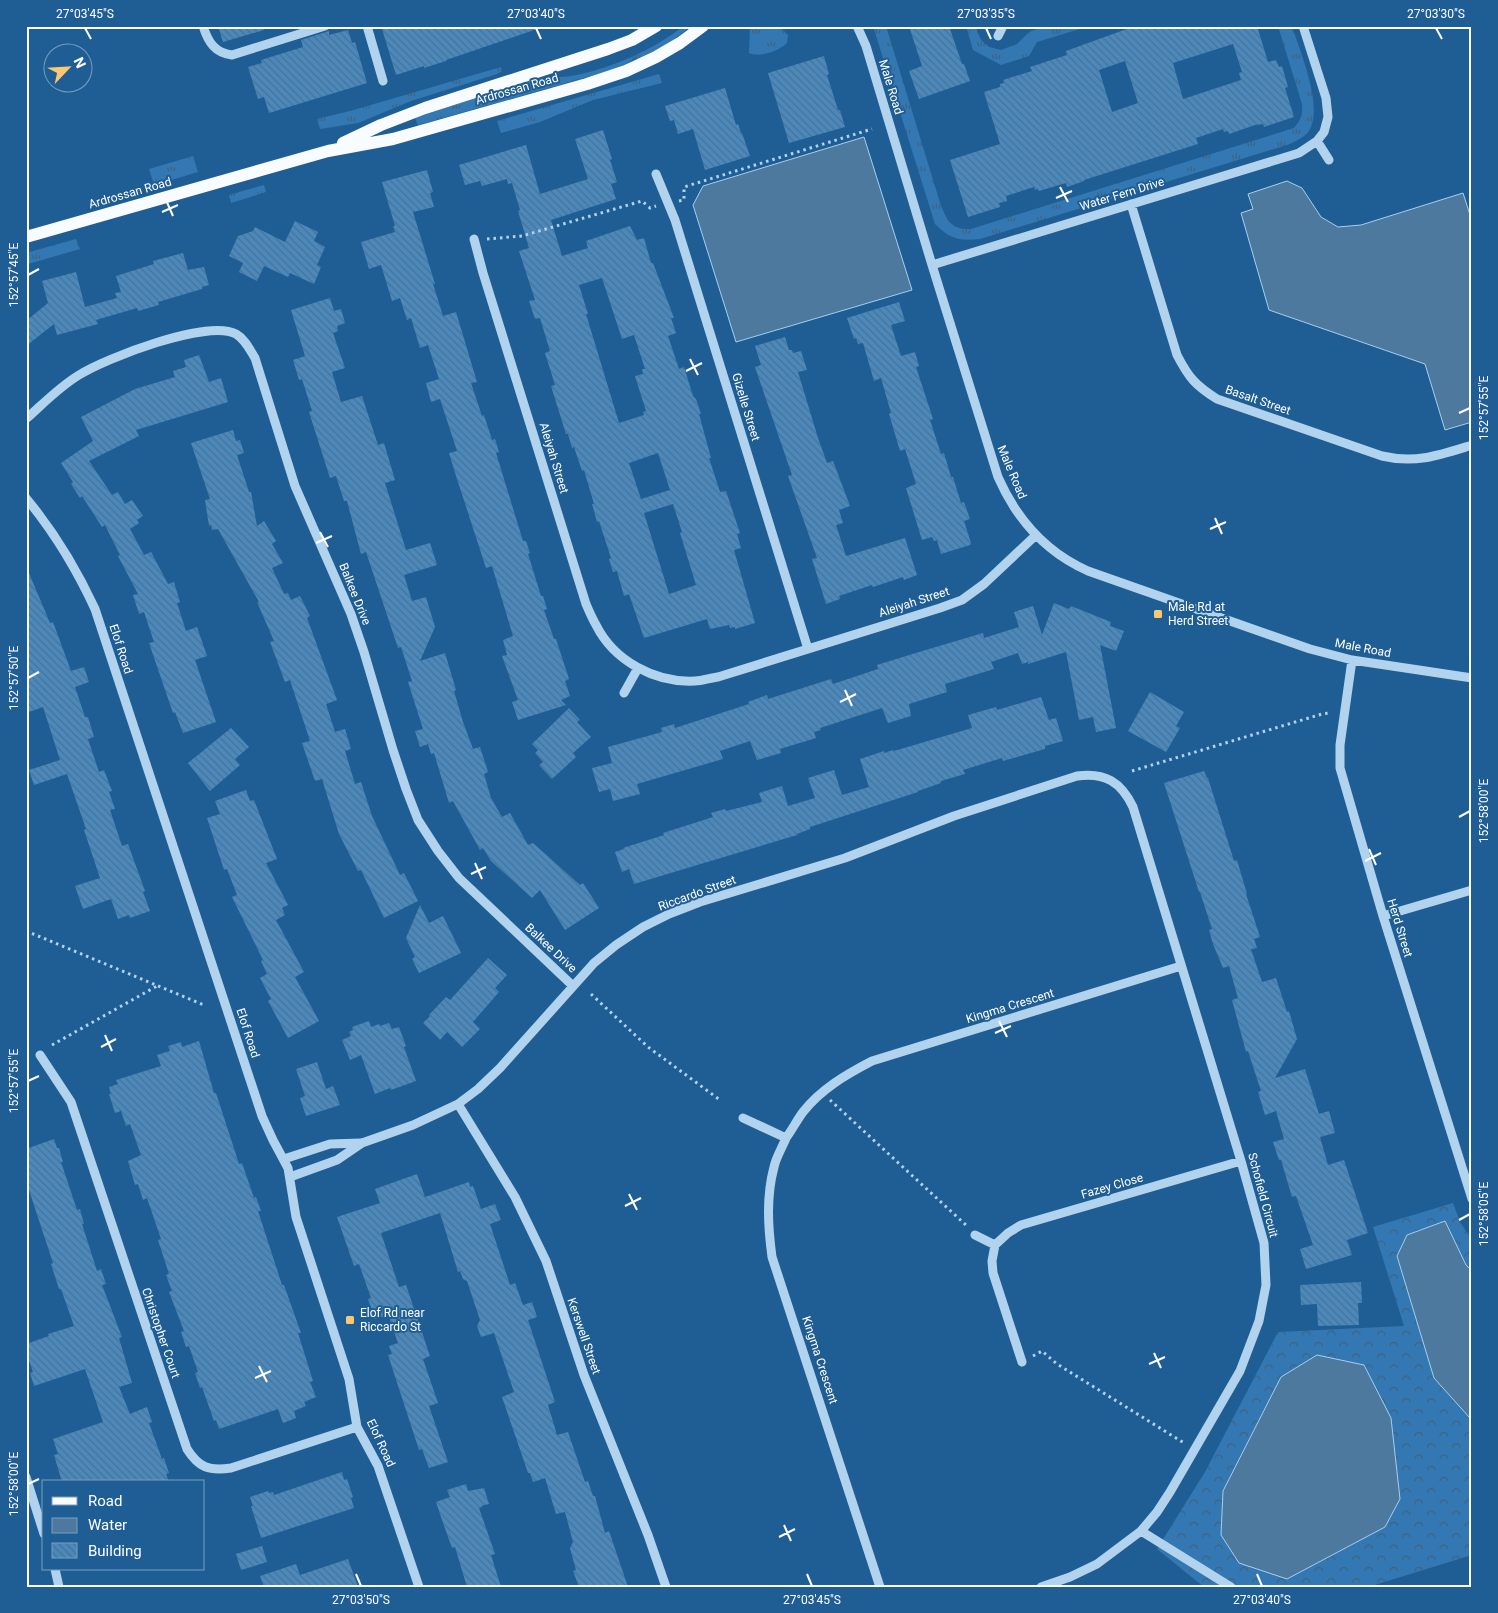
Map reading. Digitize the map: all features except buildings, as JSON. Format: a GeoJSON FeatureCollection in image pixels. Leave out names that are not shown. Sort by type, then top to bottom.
{"type":"FeatureCollection","features":[{"type":"Feature","properties":{"kind":"main road","name":"Ardrossan Road"},"geometry":{"type":"LineString","coordinates":[[328,151],[425,108],[608,49],[632,40],[656,26]]}},
{"type":"Feature","properties":{"kind":"main road","name":"Ardrossan Road"},"geometry":{"type":"LineString","coordinates":[[26,237],[328,151],[393,138],[587,84],[626,71],[680,43],[703,26]]}},
{"type":"Feature","properties":{"kind":"street"},"geometry":{"type":"LineString","coordinates":[[203,26],[214,48],[221,54],[232,55],[325,26]]}},
{"type":"Feature","properties":{"kind":"street"},"geometry":{"type":"LineString","coordinates":[[367,26],[383,81]]}},
{"type":"Feature","properties":{"kind":"street","name":"Male Road"},"geometry":{"type":"LineString","coordinates":[[857,26],[866,46],[998,477],[1014,508],[1035,536],[1065,559],[1088,571],[1310,649],[1352,660],[1472,678]]}},
{"type":"Feature","properties":{"kind":"street"},"geometry":{"type":"LineString","coordinates":[[998,36],[1003,26]]}},
{"type":"Feature","properties":{"kind":"street"},"geometry":{"type":"LineString","coordinates":[[1303,26],[1326,98],[1328,117],[1324,132],[1317,141],[1328,160]]}},
{"type":"Feature","properties":{"kind":"street","name":"Water Fern Drive"},"geometry":{"type":"LineString","coordinates":[[932,265],[1299,153],[1317,141]]}},
{"type":"Feature","properties":{"kind":"street","name":"Gizelle Street"},"geometry":{"type":"LineString","coordinates":[[656,174],[675,220],[808,649]]}},
{"type":"Feature","properties":{"kind":"street","name":"Basalt Street"},"geometry":{"type":"LineString","coordinates":[[1131,204],[1177,355],[1186,372],[1199,388],[1217,399],[1382,456],[1400,460],[1420,459],[1472,445]]}},
{"type":"Feature","properties":{"kind":"street","name":"Aleiyah Street"},"geometry":{"type":"LineString","coordinates":[[474,239],[586,604],[596,626],[610,646],[638,668],[653,675],[671,679],[695,681],[718,677],[940,608],[962,600],[984,584],[1035,536]]}},
{"type":"Feature","properties":{"kind":"street","name":"Balkee Drive"},"geometry":{"type":"LineString","coordinates":[[26,420],[64,385],[119,354],[206,330],[222,330],[237,335],[248,346],[255,358],[295,486],[351,614],[393,750],[418,820],[438,851],[459,878],[573,986]]}},
{"type":"Feature","properties":{"kind":"street","name":"Elof Road"},"geometry":{"type":"LineString","coordinates":[[26,498],[76,568],[95,609],[262,1116],[284,1159],[290,1178],[296,1217],[349,1379],[357,1427],[378,1466],[419,1587]]}},
{"type":"Feature","properties":{"kind":"street","name":"Herd Street"},"geometry":{"type":"LineString","coordinates":[[1352,660],[1340,745],[1340,768],[1383,916],[1472,1199]]}},
{"type":"Feature","properties":{"kind":"street"},"geometry":{"type":"LineString","coordinates":[[624,693],[638,668]]}},
{"type":"Feature","properties":{"kind":"street","name":"Riccardo Street"},"geometry":{"type":"LineString","coordinates":[[290,1178],[336,1160],[362,1143],[413,1125],[458,1104],[478,1089],[500,1068],[594,963],[643,928],[669,914],[700,902],[845,858],[954,816],[1024,792],[1086,774],[1103,777]]}},
{"type":"Feature","properties":{"kind":"street","name":"Schofield Circuit"},"geometry":{"type":"LineString","coordinates":[[1041,1587],[1070,1577],[1097,1564],[1141,1531],[1157,1512],[1240,1371],[1259,1322],[1266,1285],[1264,1243],[1241,1161],[1133,807],[1121,788],[1103,777]]}},
{"type":"Feature","properties":{"kind":"street"},"geometry":{"type":"LineString","coordinates":[[1383,916],[1472,890]]}},
{"type":"Feature","properties":{"kind":"street","name":"Kingma Crescent"},"geometry":{"type":"LineString","coordinates":[[880,1587],[772,1257],[768,1223],[769,1194],[774,1166],[786,1138],[804,1111],[822,1093],[842,1077],[872,1061],[1181,966]]}},
{"type":"Feature","properties":{"kind":"street","name":"Christopher Court"},"geometry":{"type":"LineString","coordinates":[[40,1055],[71,1102],[187,1449],[194,1460],[205,1467],[216,1470],[231,1468],[357,1427]]}},
{"type":"Feature","properties":{"kind":"street","name":"Kerswell Street"},"geometry":{"type":"LineString","coordinates":[[458,1104],[515,1197],[546,1261],[584,1375],[648,1535],[666,1587]]}},
{"type":"Feature","properties":{"kind":"street"},"geometry":{"type":"LineString","coordinates":[[743,1118],[786,1138]]}},
{"type":"Feature","properties":{"kind":"street","name":"Riccardo Street"},"geometry":{"type":"LineString","coordinates":[[284,1159],[330,1144],[362,1143]]}},
{"type":"Feature","properties":{"kind":"street","name":"Fazey Close"},"geometry":{"type":"LineString","coordinates":[[995,1245],[1008,1233],[1021,1226],[1241,1161]]}},
{"type":"Feature","properties":{"kind":"street"},"geometry":{"type":"LineString","coordinates":[[975,1235],[995,1245],[992,1274],[1022,1362]]}},
{"type":"Feature","properties":{"kind":"street"},"geometry":{"type":"LineString","coordinates":[[26,1477],[42,1528]]}},
{"type":"Feature","properties":{"kind":"street"},"geometry":{"type":"LineString","coordinates":[[1141,1531],[1230,1587]]}},
{"type":"Feature","properties":{"kind":"street"},"geometry":{"type":"LineString","coordinates":[[55,1570],[59,1587]]}},
{"type":"Feature","properties":{"kind":"path"},"geometry":{"type":"LineString","coordinates":[[1132,771],[1322,714],[1330,714]]}},
{"type":"Feature","properties":{"kind":"path"},"geometry":{"type":"LineString","coordinates":[[26,931],[204,1005]]}},
{"type":"Feature","properties":{"kind":"path"},"geometry":{"type":"LineString","coordinates":[[52,1045],[158,986]]}},
{"type":"Feature","properties":{"kind":"path"},"geometry":{"type":"LineString","coordinates":[[591,994],[648,1047],[720,1100]]}},
{"type":"Feature","properties":{"kind":"path"},"geometry":{"type":"LineString","coordinates":[[822,1093],[975,1235]]}},
{"type":"Feature","properties":{"kind":"path"},"geometry":{"type":"LineString","coordinates":[[1022,1362],[1042,1352],[1057,1364],[1195,1450]]}},
{"type":"Feature","properties":{"kind":"green space"},"geometry":{"type":"Polygon","coordinates":[[[684,26],[691,26],[668,44],[638,59],[635,58],[625,65],[605,72],[418,125],[415,118],[472,97],[516,84],[537,79],[565,77],[591,72],[646,50],[684,26]]]}},
{"type":"Feature","properties":{"kind":"green space"},"geometry":{"type":"Polygon","coordinates":[[[750,26],[779,26],[788,35],[787,43],[769,53],[758,55],[749,53],[750,26]]]}},
{"type":"Feature","properties":{"kind":"green space"},"geometry":{"type":"Polygon","coordinates":[[[873,26],[886,26],[941,206],[949,221],[959,228],[971,229],[1294,128],[1301,117],[1302,104],[1278,26],[1292,26],[1309,79],[1314,108],[1313,121],[1307,133],[1290,144],[980,239],[966,240],[955,238],[945,233],[935,224],[873,26]]]}},
{"type":"Feature","properties":{"kind":"green space"},"geometry":{"type":"Polygon","coordinates":[[[966,26],[977,26],[977,32],[982,41],[989,47],[1001,50],[1017,44],[1029,32],[1045,26],[1089,26],[1037,42],[1029,56],[1001,65],[973,50],[966,26]]]}},
{"type":"Feature","properties":{"kind":"green space"},"geometry":{"type":"Polygon","coordinates":[[[501,67],[502,71],[497,74],[411,101],[358,123],[320,129],[317,119],[501,67]]]}},
{"type":"Feature","properties":{"kind":"green space"},"geometry":{"type":"Polygon","coordinates":[[[659,74],[662,83],[593,100],[540,122],[501,133],[497,121],[659,74]]]}},
{"type":"Feature","properties":{"kind":"green space"},"geometry":{"type":"Polygon","coordinates":[[[193,156],[198,172],[154,185],[149,169],[193,156]]]}},
{"type":"Feature","properties":{"kind":"green space"},"geometry":{"type":"Polygon","coordinates":[[[264,185],[266,192],[231,203],[229,195],[264,185]]]}},
{"type":"Feature","properties":{"kind":"green space"},"geometry":{"type":"Polygon","coordinates":[[[76,239],[80,249],[28,264],[26,253],[76,239]]]}},
{"type":"Feature","properties":{"kind":"green space"},"geometry":{"type":"Polygon","coordinates":[[[1453,1203],[1460,1222],[1472,1240],[1472,1555],[1368,1587],[1204,1587],[1157,1549],[1205,1472],[1278,1332],[1404,1326],[1373,1227],[1453,1203]]]}},
{"type":"Feature","properties":{"kind":"water"},"geometry":{"type":"Polygon","coordinates":[[[864,137],[912,290],[736,342],[693,205],[703,186],[864,137]]]}},
{"type":"Feature","properties":{"kind":"water"},"geometry":{"type":"Polygon","coordinates":[[[1287,181],[1302,188],[1321,217],[1338,227],[1361,225],[1463,193],[1472,221],[1472,422],[1445,430],[1425,364],[1269,310],[1241,213],[1253,209],[1248,194],[1287,181]]]}},
{"type":"Feature","properties":{"kind":"water"},"geometry":{"type":"Polygon","coordinates":[[[1445,1221],[1466,1265],[1472,1271],[1472,1416],[1469,1417],[1434,1378],[1397,1256],[1407,1235],[1445,1221]]]}},
{"type":"Feature","properties":{"kind":"water"},"geometry":{"type":"Polygon","coordinates":[[[1317,1355],[1364,1365],[1391,1418],[1400,1499],[1385,1527],[1287,1579],[1239,1563],[1221,1535],[1223,1491],[1281,1377],[1317,1355]]]}},
{"type":"Feature","properties":{"kind":"place","name":"Male Rd at Herd Street"},"geometry":{"type":"Point","coordinates":[1158,614]}},
{"type":"Feature","properties":{"kind":"place","name":"Elof Rd near Riccardo St"},"geometry":{"type":"Point","coordinates":[350,1320]}}]}
